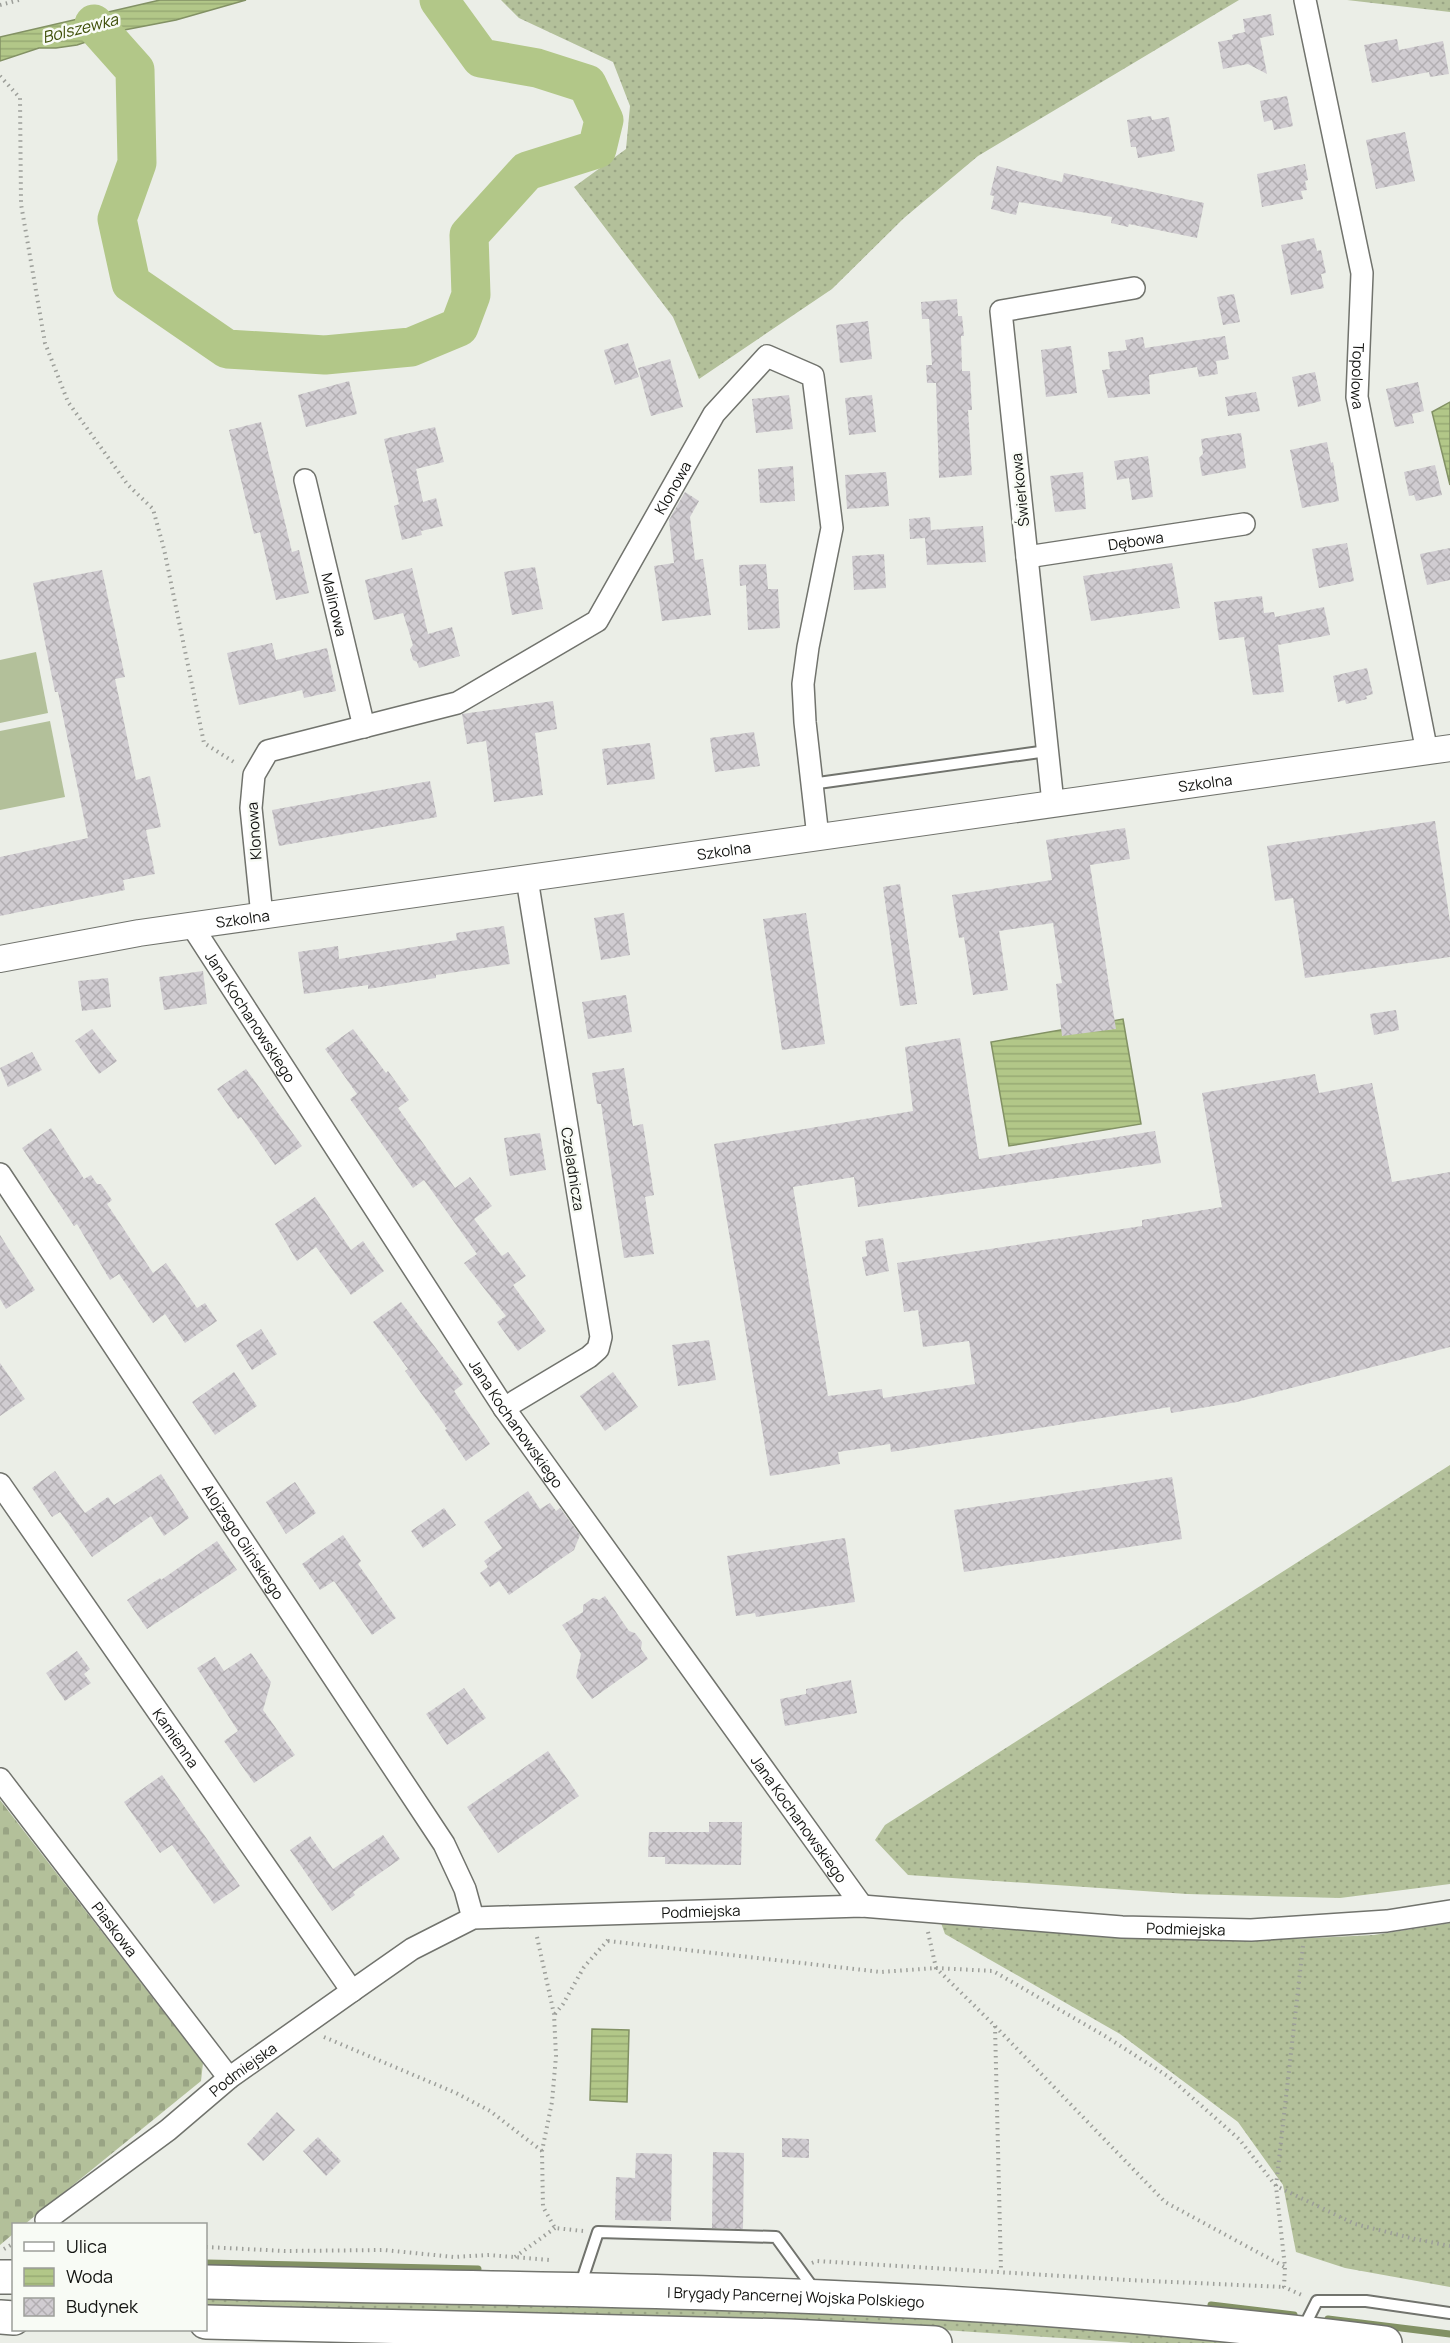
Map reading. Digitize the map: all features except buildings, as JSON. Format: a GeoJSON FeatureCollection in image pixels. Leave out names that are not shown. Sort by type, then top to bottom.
{"type":"FeatureCollection","features":[{"type":"Feature","properties":{"kind":"main road","name":"I Brygady Pancernej Wojska Polskiego"},"geometry":{"type":"LineString","coordinates":[[207,2282],[819,2297],[1010,2307],[1183,2320],[1385,2343]]}},
{"type":"Feature","properties":{"kind":"main road"},"geometry":{"type":"LineString","coordinates":[[207,2322],[789,2336],[935,2343]]}},
{"type":"Feature","properties":{"kind":"street","name":"Topolowa"},"geometry":{"type":"LineString","coordinates":[[1305,0],[1362,273],[1357,397],[1439,750]]}},
{"type":"Feature","properties":{"kind":"street","name":"Świerkowa"},"geometry":{"type":"LineString","coordinates":[[1053,803],[1001,311],[1134,288]]}},
{"type":"Feature","properties":{"kind":"street","name":"Klonowa"},"geometry":{"type":"LineString","coordinates":[[262,916],[250,808],[254,775],[268,751],[457,703],[597,621],[714,414],[767,356],[813,376],[832,528],[808,646],[803,684],[818,837]]}},
{"type":"Feature","properties":{"kind":"street","name":"Malinowa"},"geometry":{"type":"LineString","coordinates":[[305,480],[364,727]]}},
{"type":"Feature","properties":{"kind":"street","name":"Dębowa"},"geometry":{"type":"LineString","coordinates":[[1027,557],[1244,524]]}},
{"type":"Feature","properties":{"kind":"street","name":"Szkolna"},"geometry":{"type":"LineString","coordinates":[[0,959],[139,933],[1439,750]]}},
{"type":"Feature","properties":{"kind":"street","name":"Czeladnicza"},"geometry":{"type":"LineString","coordinates":[[504,1408],[589,1357],[598,1349],[601,1337],[527,879]]}},
{"type":"Feature","properties":{"kind":"street","name":"Jana Kochanowskiego"},"geometry":{"type":"LineString","coordinates":[[192,926],[504,1408],[862,1906]]}},
{"type":"Feature","properties":{"kind":"street","name":"Alojzego Glińskiego"},"geometry":{"type":"LineString","coordinates":[[0,1174],[444,1844],[465,1889],[472,1918]]}},
{"type":"Feature","properties":{"kind":"street","name":"Kamienna"},"geometry":{"type":"LineString","coordinates":[[0,1484],[352,1991]]}},
{"type":"Feature","properties":{"kind":"street","name":"Piaskowa"},"geometry":{"type":"LineString","coordinates":[[0,1779],[229,2078]]}},
{"type":"Feature","properties":{"kind":"street","name":"Podmiejska"},"geometry":{"type":"LineString","coordinates":[[46,2220],[168,2130],[229,2078],[412,1949],[472,1918],[862,1906],[1122,1927],[1251,1930],[1387,1921],[1450,1911]]}},
{"type":"Feature","properties":{"kind":"lane"},"geometry":{"type":"LineString","coordinates":[[811,784],[1047,751]]}},
{"type":"Feature","properties":{"kind":"lane"},"geometry":{"type":"LineString","coordinates":[[578,2291],[598,2232],[776,2237],[819,2297]]}},
{"type":"Feature","properties":{"kind":"lane"},"geometry":{"type":"LineString","coordinates":[[1301,2332],[1317,2301],[1365,2301],[1450,2313]]}},
{"type":"Feature","properties":{"kind":"path"},"geometry":{"type":"LineString","coordinates":[[0,5],[19,0]]}},
{"type":"Feature","properties":{"kind":"path"},"geometry":{"type":"LineString","coordinates":[[0,76],[20,98],[21,204],[45,343],[68,402],[128,485],[153,509],[164,549],[204,743],[254,775]]}},
{"type":"Feature","properties":{"kind":"path"},"geometry":{"type":"LineString","coordinates":[[924,1912],[936,1968],[1166,2202],[1285,2267]]}},
{"type":"Feature","properties":{"kind":"path"},"geometry":{"type":"LineString","coordinates":[[554,2014],[563,2004],[584,1966],[608,1941],[606,1913]]}},
{"type":"Feature","properties":{"kind":"path"},"geometry":{"type":"LineString","coordinates":[[532,1916],[554,2014],[556,2056],[552,2102],[542,2151],[543,2207],[555,2228]]}},
{"type":"Feature","properties":{"kind":"path"},"geometry":{"type":"LineString","coordinates":[[1284,2287],[1285,2267],[1276,2186],[1305,1927]]}},
{"type":"Feature","properties":{"kind":"path"},"geometry":{"type":"LineString","coordinates":[[608,1941],[881,1972],[936,1968],[993,1971],[1105,2036],[1169,2077],[1239,2139],[1276,2186],[1355,2224],[1450,2246]]}},
{"type":"Feature","properties":{"kind":"path"},"geometry":{"type":"LineString","coordinates":[[995,2026],[1001,2271]]}},
{"type":"Feature","properties":{"kind":"path"},"geometry":{"type":"LineString","coordinates":[[301,2027],[456,2093],[490,2111],[542,2151]]}},
{"type":"Feature","properties":{"kind":"path"},"geometry":{"type":"LineString","coordinates":[[514,2257],[555,2228],[598,2232]]}},
{"type":"Feature","properties":{"kind":"path"},"geometry":{"type":"LineString","coordinates":[[207,2247],[285,2251],[384,2250],[454,2257],[558,2260],[590,2256]]}},
{"type":"Feature","properties":{"kind":"path"},"geometry":{"type":"LineString","coordinates":[[801,2269],[817,2261],[1284,2287],[1317,2301]]}},
{"type":"Feature","properties":{"kind":"green space"},"geometry":{"type":"Polygon","coordinates":[[[501,0],[1239,0],[978,156],[904,218],[832,289],[699,379],[673,317],[574,187],[626,149],[630,106],[613,62],[519,18],[501,0]]]}},
{"type":"Feature","properties":{"kind":"green space"},"geometry":{"type":"Polygon","coordinates":[[[1347,0],[1450,0],[1450,12],[1347,0]]]}},
{"type":"Feature","properties":{"kind":"green space"},"geometry":{"type":"Polygon","coordinates":[[[36,652],[48,713],[0,723],[0,660],[36,652]]]}},
{"type":"Feature","properties":{"kind":"green space"},"geometry":{"type":"Polygon","coordinates":[[[50,721],[65,797],[0,810],[0,731],[50,721]]]}},
{"type":"Feature","properties":{"kind":"green space"},"geometry":{"type":"Polygon","coordinates":[[[1450,1465],[1450,1884],[1340,1898],[1187,1894],[908,1875],[875,1840],[885,1825],[1450,1465]]]}},
{"type":"Feature","properties":{"kind":"green space"},"geometry":{"type":"Polygon","coordinates":[[[0,1800],[203,2063],[201,2081],[26,2223],[12,2223],[12,2235],[0,2245],[0,1800]]]}},
{"type":"Feature","properties":{"kind":"green space"},"geometry":{"type":"Polygon","coordinates":[[[941,1923],[991,1929],[1292,1939],[1374,1935],[1450,1923],[1450,2287],[1345,2268],[1296,2252],[1283,2185],[1238,2122],[1120,2034],[945,1934],[941,1923]]]}},
{"type":"Feature","properties":{"kind":"green space"},"geometry":{"type":"Polygon","coordinates":[[[207,2292],[810,2307],[1305,2343],[1135,2343],[929,2329],[207,2309],[207,2292]]]}},
{"type":"Feature","properties":{"kind":"water","name":"Bolszewka"},"geometry":{"type":"Polygon","coordinates":[[[160,0],[246,0],[176,20],[119,31],[77,45],[39,48],[0,61],[0,37],[160,0]]]}},
{"type":"Feature","properties":{"kind":"water"},"geometry":{"type":"Polygon","coordinates":[[[1450,402],[1450,485],[1432,412],[1450,402]]]}},
{"type":"Feature","properties":{"kind":"water"},"geometry":{"type":"Polygon","coordinates":[[[1123,1019],[1141,1124],[1009,1146],[991,1042],[1123,1019]]]}},
{"type":"Feature","properties":{"kind":"water"},"geometry":{"type":"Polygon","coordinates":[[[592,2029],[629,2030],[627,2102],[590,2100],[592,2029]]]}},
{"type":"Feature","properties":{"kind":"waterway","name":"Bolszewka"},"geometry":{"type":"LineString","coordinates":[[94,24],[135,70],[137,163],[117,219],[131,283],[227,349],[325,355],[411,347],[459,327],[471,295],[469,235],[527,171],[597,149],[604,120],[587,84],[537,68],[481,58],[439,0]]}},
{"type":"Feature","properties":{"kind":"waterway"},"geometry":{"type":"LineString","coordinates":[[207,2263],[478,2269]]}},
{"type":"Feature","properties":{"kind":"waterway"},"geometry":{"type":"LineString","coordinates":[[1211,2305],[1294,2315]]}},
{"type":"Feature","properties":{"kind":"waterway"},"geometry":{"type":"LineString","coordinates":[[1328,2319],[1450,2334]]}}]}
